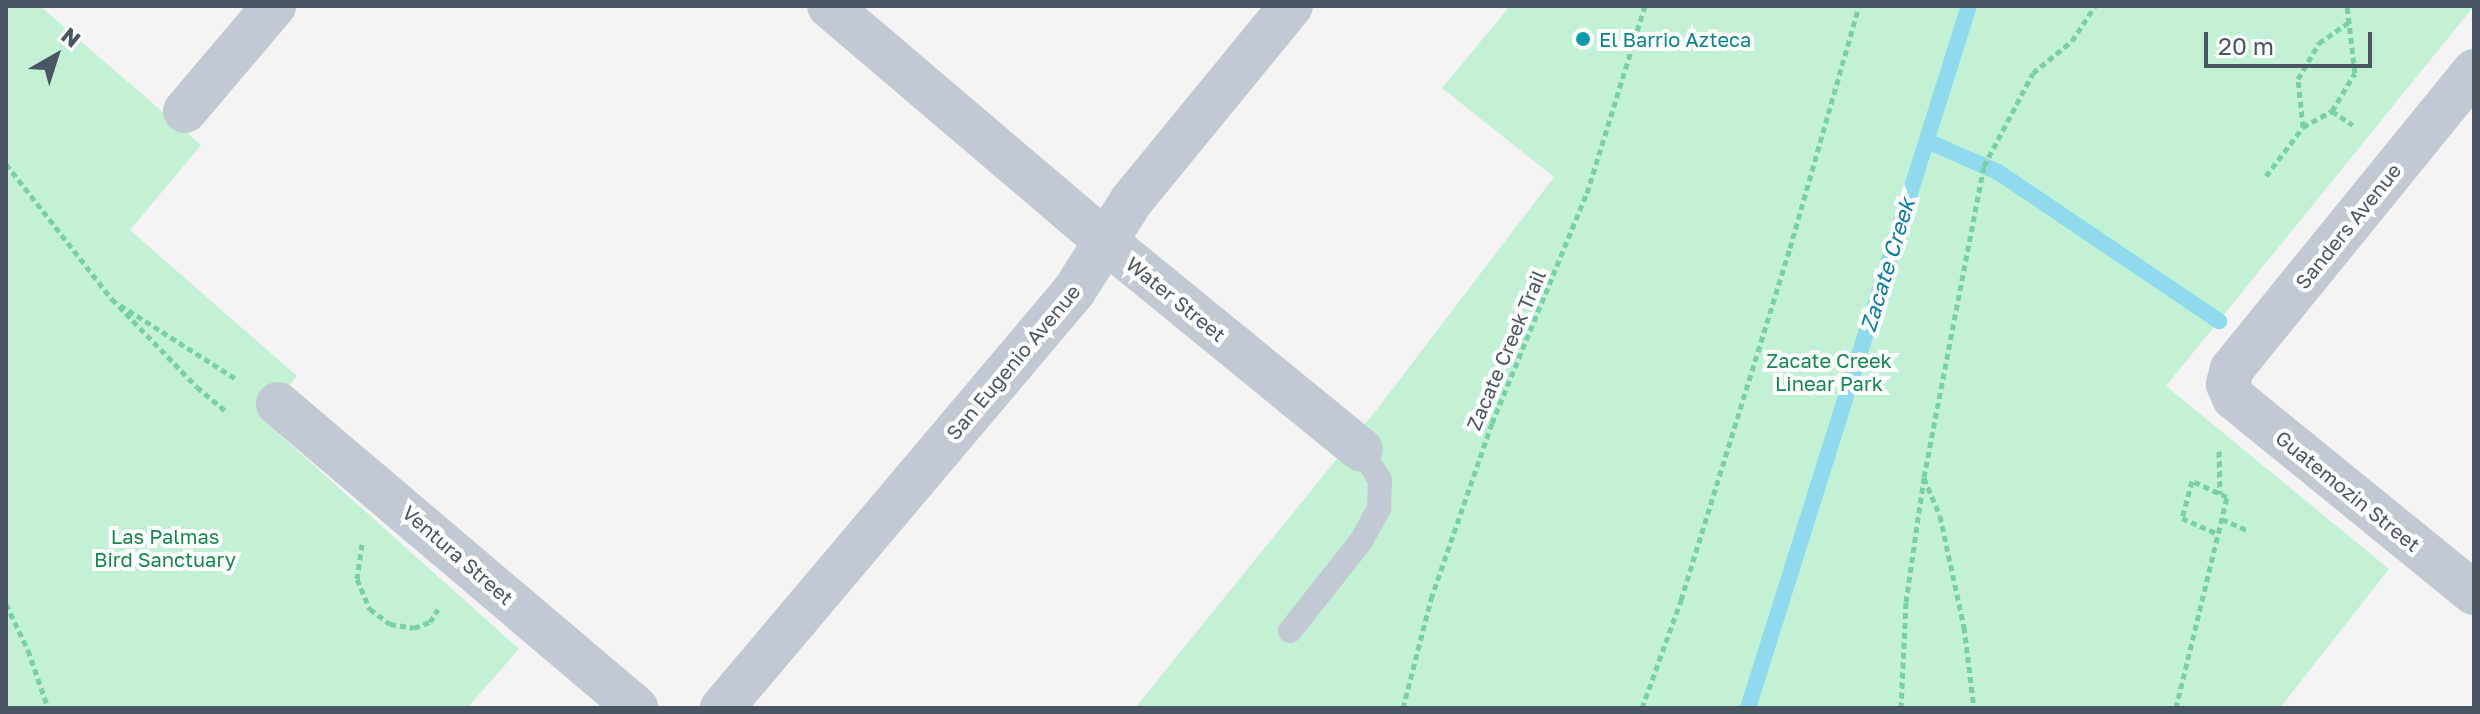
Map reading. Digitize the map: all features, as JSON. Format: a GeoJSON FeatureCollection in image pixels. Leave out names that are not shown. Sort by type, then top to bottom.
{"type":"FeatureCollection","features":[{"type":"Feature","properties":{"kind":"street"},"geometry":{"type":"LineString","coordinates":[[185,111],[274,6]]}},
{"type":"Feature","properties":{"kind":"street","name":"Water Street"},"geometry":{"type":"LineString","coordinates":[[829,6],[1105,241],[1361,450]]}},
{"type":"Feature","properties":{"kind":"street","name":"San Eugenio Avenue"},"geometry":{"type":"LineString","coordinates":[[722,708],[1074,291],[1132,200],[1291,6]]}},
{"type":"Feature","properties":{"kind":"street","name":"Sanders Avenue"},"geometry":{"type":"LineString","coordinates":[[2228,384],[2232,369],[2474,71]]}},
{"type":"Feature","properties":{"kind":"street","name":"Guatemozin Street"},"geometry":{"type":"LineString","coordinates":[[2228,384],[2234,398],[2474,593]]}},
{"type":"Feature","properties":{"kind":"street","name":"Ventura Street"},"geometry":{"type":"LineString","coordinates":[[278,404],[636,708]]}},
{"type":"Feature","properties":{"kind":"lane","name":"Water Street"},"geometry":{"type":"LineString","coordinates":[[1290,631],[1361,541],[1379,508],[1380,480],[1361,450]]}},
{"type":"Feature","properties":{"kind":"path","name":"Zacate Creek Trail"},"geometry":{"type":"LineString","coordinates":[[1403,708],[1431,599],[1482,452],[1587,193],[1645,6]]}},
{"type":"Feature","properties":{"kind":"path"},"geometry":{"type":"LineString","coordinates":[[1642,708],[1681,600],[1790,248],[1859,6]]}},
{"type":"Feature","properties":{"kind":"path"},"geometry":{"type":"LineString","coordinates":[[1901,708],[1906,602],[1924,477],[1984,166],[2033,73],[2072,41],[2095,6]]}},
{"type":"Feature","properties":{"kind":"path"},"geometry":{"type":"LineString","coordinates":[[2266,176],[2303,127],[2332,111],[2355,73],[2347,6]]}},
{"type":"Feature","properties":{"kind":"path"},"geometry":{"type":"LineString","coordinates":[[2303,127],[2298,79],[2319,43],[2350,21]]}},
{"type":"Feature","properties":{"kind":"path"},"geometry":{"type":"LineString","coordinates":[[2332,111],[2353,125]]}},
{"type":"Feature","properties":{"kind":"path"},"geometry":{"type":"LineString","coordinates":[[6,164],[112,299],[278,404]]}},
{"type":"Feature","properties":{"kind":"path"},"geometry":{"type":"LineString","coordinates":[[2219,445],[2220,494]]}},
{"type":"Feature","properties":{"kind":"path"},"geometry":{"type":"LineString","coordinates":[[1924,477],[1940,516],[1964,627],[1974,708]]}},
{"type":"Feature","properties":{"kind":"path"},"geometry":{"type":"LineString","coordinates":[[2176,708],[2227,497],[2192,481],[2182,518],[2218,534]]}},
{"type":"Feature","properties":{"kind":"path"},"geometry":{"type":"LineString","coordinates":[[2222,519],[2247,530]]}},
{"type":"Feature","properties":{"kind":"path"},"geometry":{"type":"LineString","coordinates":[[6,604],[28,650],[48,708]]}},
{"type":"Feature","properties":{"kind":"green space","name":"Las Palmas Bird Sanctuary"},"geometry":{"type":"Polygon","coordinates":[[[6,6],[40,6],[201,145],[130,230],[297,376],[262,419],[519,649],[467,708],[6,708],[6,6]]]}},
{"type":"Feature","properties":{"kind":"green space","name":"Zacate Creek Linear Park"},"geometry":{"type":"Polygon","coordinates":[[[1510,6],[2474,6],[2166,386],[2389,569],[2280,708],[1135,708],[1378,408],[1554,177],[1442,88],[1510,6]]]}},
{"type":"Feature","properties":{"kind":"waterway","name":"Zacate Creek"},"geometry":{"type":"LineString","coordinates":[[1748,708],[1969,6]]}},
{"type":"Feature","properties":{"kind":"waterway"},"geometry":{"type":"LineString","coordinates":[[1927,141],[1998,172],[2219,321]]}},
{"type":"Feature","properties":{"kind":"place","name":"El Barrio Azteca"},"geometry":{"type":"Point","coordinates":[1583,39]}}]}
